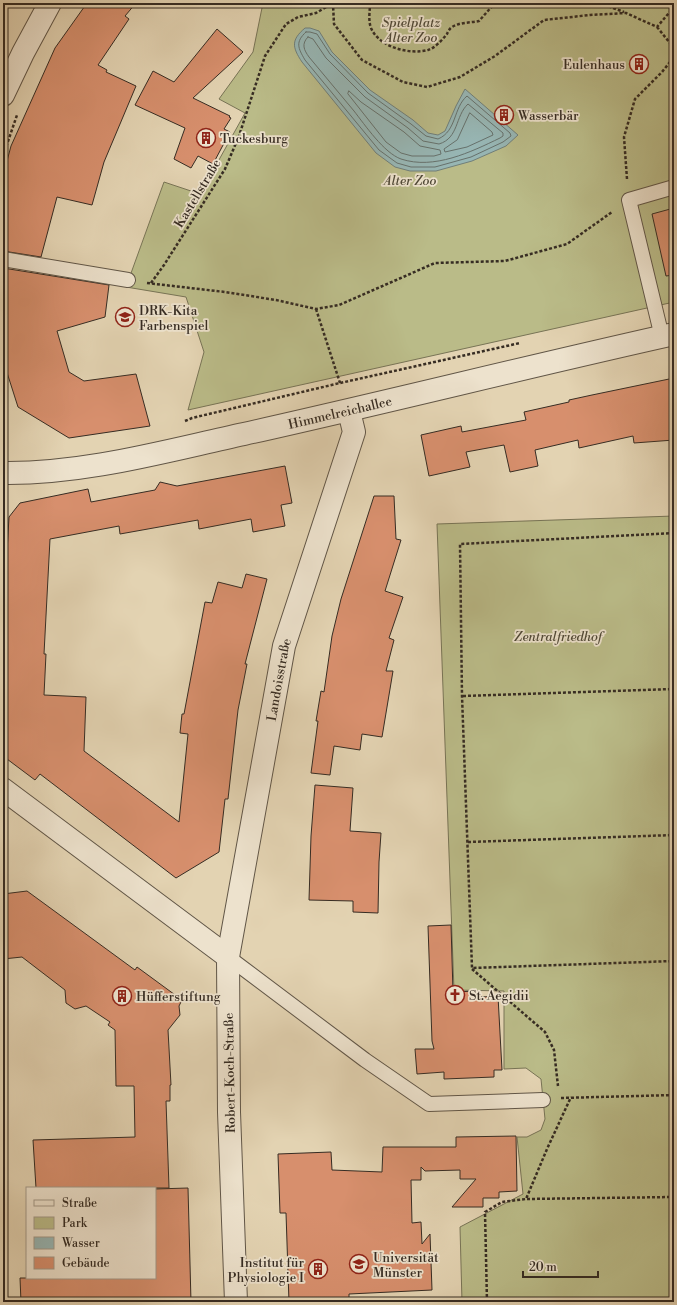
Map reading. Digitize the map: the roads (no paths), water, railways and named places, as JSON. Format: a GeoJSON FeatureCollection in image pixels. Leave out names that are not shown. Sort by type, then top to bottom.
{"type":"FeatureCollection","features":[{"type":"Feature","properties":{"kind":"street"},"geometry":{"type":"LineString","coordinates":[[3,95],[23,53],[50,3]]}},
{"type":"Feature","properties":{"kind":"street","name":"Himmelreichallee"},"geometry":{"type":"LineString","coordinates":[[3,473],[26,473],[84,468],[349,411],[668,335]]}},
{"type":"Feature","properties":{"kind":"street","name":"Landoisstraße"},"geometry":{"type":"LineString","coordinates":[[228,957],[284,646],[354,432],[349,411]]}},
{"type":"Feature","properties":{"kind":"street"},"geometry":{"type":"LineString","coordinates":[[3,789],[228,957]]}},
{"type":"Feature","properties":{"kind":"street","name":"Robert-Koch-Straße"},"geometry":{"type":"LineString","coordinates":[[228,957],[229,1112],[236,1302]]}},
{"type":"Feature","properties":{"kind":"lane"},"geometry":{"type":"LineString","coordinates":[[668,335],[629,200],[674,187]]}},
{"type":"Feature","properties":{"kind":"lane"},"geometry":{"type":"LineString","coordinates":[[3,259],[128,280]]}},
{"type":"Feature","properties":{"kind":"lane"},"geometry":{"type":"LineString","coordinates":[[228,957],[365,1060],[429,1104],[543,1100]]}},
{"type":"Feature","properties":{"kind":"water"},"geometry":{"type":"Polygon","coordinates":[[[305,28],[319,31],[332,52],[370,90],[413,120],[428,133],[438,135],[445,131],[465,89],[518,135],[506,146],[472,161],[436,171],[410,171],[395,167],[376,153],[302,62],[296,52],[294,44],[297,36],[305,28]]]}},
{"type":"Feature","properties":{"kind":"place","name":"Eulenhaus"},"geometry":{"type":"Point","coordinates":[639,64]}},
{"type":"Feature","properties":{"kind":"place","name":"Wasserbär"},"geometry":{"type":"Point","coordinates":[504,115]}},
{"type":"Feature","properties":{"kind":"place","name":"Tuckesburg"},"geometry":{"type":"Point","coordinates":[206,138]}},
{"type":"Feature","properties":{"kind":"place","name":"DRK-Kita Farbenspiel"},"geometry":{"type":"Point","coordinates":[125,317]}},
{"type":"Feature","properties":{"kind":"place","name":"St. Aegidii"},"geometry":{"type":"Point","coordinates":[455,995]}},
{"type":"Feature","properties":{"kind":"place","name":"Hüfferstiftung"},"geometry":{"type":"Point","coordinates":[122,996]}},
{"type":"Feature","properties":{"kind":"place","name":"Universität Münster"},"geometry":{"type":"Point","coordinates":[359,1264]}},
{"type":"Feature","properties":{"kind":"place","name":"Institut für Physiologie I"},"geometry":{"type":"Point","coordinates":[318,1269]}},
{"type":"Feature","properties":{"kind":"park label","name":"Spielplatz Alter Zoo"},"geometry":{"type":"Point","coordinates":[411,30]}},
{"type":"Feature","properties":{"kind":"park label","name":"Alter Zoo"},"geometry":{"type":"Point","coordinates":[410,180]}},
{"type":"Feature","properties":{"kind":"park label","name":"Zentralfriedhof"},"geometry":{"type":"Point","coordinates":[558,636]}}]}
